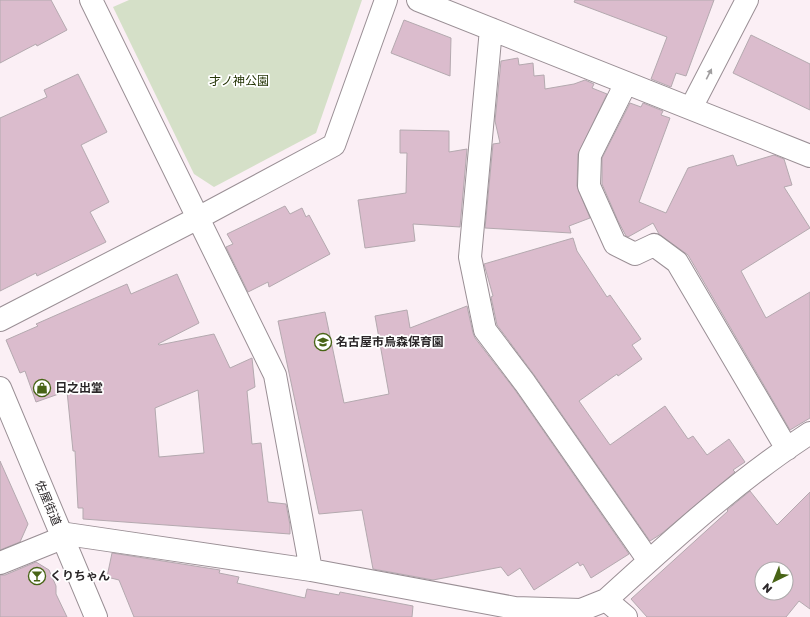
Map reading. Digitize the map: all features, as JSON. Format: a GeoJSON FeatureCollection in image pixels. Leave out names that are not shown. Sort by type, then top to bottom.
{"type":"FeatureCollection","features":[{"type":"Feature","properties":{"kind":"street"},"geometry":{"type":"LineString","coordinates":[[0,320],[198,218],[334,145],[386,0]]}},
{"type":"Feature","properties":{"kind":"street"},"geometry":{"type":"LineString","coordinates":[[418,0],[810,156]]}},
{"type":"Feature","properties":{"kind":"street"},"geometry":{"type":"LineString","coordinates":[[691,108],[747,0]]}},
{"type":"Feature","properties":{"kind":"street"},"geometry":{"type":"LineString","coordinates":[[94,1],[275,375],[312,570]]}},
{"type":"Feature","properties":{"kind":"street"},"geometry":{"type":"LineString","coordinates":[[491,29],[470,257],[485,330],[525,383],[649,561]]}},
{"type":"Feature","properties":{"kind":"street"},"geometry":{"type":"LineString","coordinates":[[626,83],[590,155],[589,186],[615,244],[635,254],[654,245],[677,262],[787,449]]}},
{"type":"Feature","properties":{"kind":"street","name":"佐屋街道"},"geometry":{"type":"LineString","coordinates":[[0,388],[96,617]]}},
{"type":"Feature","properties":{"kind":"street"},"geometry":{"type":"LineString","coordinates":[[0,563],[61,536],[312,570],[515,608],[581,610],[606,600],[649,561],[749,476],[810,434]]}},
{"type":"Feature","properties":{"kind":"street"},"geometry":{"type":"LineString","coordinates":[[606,600],[626,617]]}},
{"type":"Feature","properties":{"kind":"green space","name":"才ノ神公園"},"geometry":{"type":"Polygon","coordinates":[[[129,0],[362,0],[316,133],[214,187],[194,174],[113,7],[129,0]]]}},
{"type":"Feature","properties":{"kind":"building"},"geometry":{"type":"Polygon","coordinates":[[[0,0],[51,0],[67,30],[0,63],[0,0]]]}},
{"type":"Feature","properties":{"kind":"building"},"geometry":{"type":"Polygon","coordinates":[[[575,0],[714,0],[686,76],[676,73],[671,87],[651,79],[667,37],[574,2],[575,0]]]}},
{"type":"Feature","properties":{"kind":"building"},"geometry":{"type":"Polygon","coordinates":[[[404,20],[451,38],[450,76],[391,53],[404,20]]]}},
{"type":"Feature","properties":{"kind":"building"},"geometry":{"type":"Polygon","coordinates":[[[751,35],[810,64],[810,110],[733,73],[751,35]]]}},
{"type":"Feature","properties":{"kind":"building"},"geometry":{"type":"Polygon","coordinates":[[[518,58],[519,65],[533,63],[534,76],[544,75],[545,89],[574,84],[585,80],[594,84],[592,88],[607,94],[578,154],[577,186],[590,218],[569,226],[571,233],[485,228],[493,144],[500,143],[495,121],[501,61],[518,58]]]}},
{"type":"Feature","properties":{"kind":"building"},"geometry":{"type":"Polygon","coordinates":[[[78,74],[107,132],[81,145],[109,202],[90,212],[106,242],[37,276],[36,273],[0,291],[0,118],[47,97],[44,90],[78,74]]]}},
{"type":"Feature","properties":{"kind":"building"},"geometry":{"type":"Polygon","coordinates":[[[630,103],[641,107],[643,103],[663,111],[661,115],[670,118],[639,202],[666,213],[688,168],[733,155],[737,166],[774,155],[784,159],[792,185],[784,187],[810,228],[741,271],[766,318],[810,292],[810,418],[790,430],[688,255],[659,234],[653,223],[628,237],[618,221],[602,184],[602,158],[630,103]]]}},
{"type":"Feature","properties":{"kind":"building"},"geometry":{"type":"Polygon","coordinates":[[[400,130],[449,131],[449,152],[467,149],[460,227],[413,224],[415,241],[365,248],[358,200],[406,193],[407,153],[400,153],[400,130]]]}},
{"type":"Feature","properties":{"kind":"building"},"geometry":{"type":"Polygon","coordinates":[[[285,206],[290,214],[302,208],[306,217],[309,215],[330,254],[269,287],[268,282],[248,292],[226,247],[233,244],[227,234],[285,206]]]}},
{"type":"Feature","properties":{"kind":"building"},"geometry":{"type":"Polygon","coordinates":[[[573,238],[577,251],[607,297],[610,295],[641,339],[632,345],[642,359],[618,376],[617,374],[579,401],[610,445],[665,406],[688,439],[693,436],[707,455],[729,439],[745,462],[733,470],[735,472],[661,534],[650,541],[535,376],[497,325],[491,297],[493,296],[484,264],[573,238]]]}},
{"type":"Feature","properties":{"kind":"building"},"geometry":{"type":"Polygon","coordinates":[[[177,274],[199,323],[158,344],[214,334],[230,368],[252,358],[255,387],[247,391],[252,444],[261,443],[268,502],[286,504],[290,534],[83,519],[83,508],[78,508],[75,451],[73,451],[67,391],[36,402],[25,371],[20,373],[6,340],[38,326],[36,324],[127,284],[131,294],[177,274]],[[198,390],[155,408],[159,457],[204,453],[198,390]]]}},
{"type":"Feature","properties":{"kind":"building"},"geometry":{"type":"Polygon","coordinates":[[[467,306],[475,338],[515,390],[629,554],[591,578],[583,564],[580,566],[578,562],[534,590],[520,568],[508,576],[501,567],[433,580],[373,569],[362,510],[319,514],[278,321],[325,312],[344,403],[389,394],[375,316],[407,310],[410,328],[467,306]]]}},
{"type":"Feature","properties":{"kind":"building"},"geometry":{"type":"Polygon","coordinates":[[[0,461],[28,524],[20,542],[0,550],[0,461]]]}},
{"type":"Feature","properties":{"kind":"building"},"geometry":{"type":"Polygon","coordinates":[[[750,491],[777,525],[810,492],[810,609],[799,601],[786,617],[647,617],[631,599],[728,511],[727,510],[750,491]]]}},
{"type":"Feature","properties":{"kind":"building"},"geometry":{"type":"Polygon","coordinates":[[[112,553],[220,570],[219,573],[239,577],[237,583],[305,598],[307,589],[339,595],[340,592],[413,606],[412,617],[134,617],[119,580],[107,577],[112,553]]]}},
{"type":"Feature","properties":{"kind":"building"},"geometry":{"type":"Polygon","coordinates":[[[36,562],[49,570],[56,586],[56,594],[67,617],[0,617],[0,575],[5,575],[36,562]]]}},
{"type":"Feature","properties":{"kind":"place","name":"名古屋市烏森保育園"},"geometry":{"type":"Point","coordinates":[323,342]}},
{"type":"Feature","properties":{"kind":"place","name":"日之出堂"},"geometry":{"type":"Point","coordinates":[42,388]}},
{"type":"Feature","properties":{"kind":"place","name":"くりちゃん"},"geometry":{"type":"Point","coordinates":[37,576]}}]}
